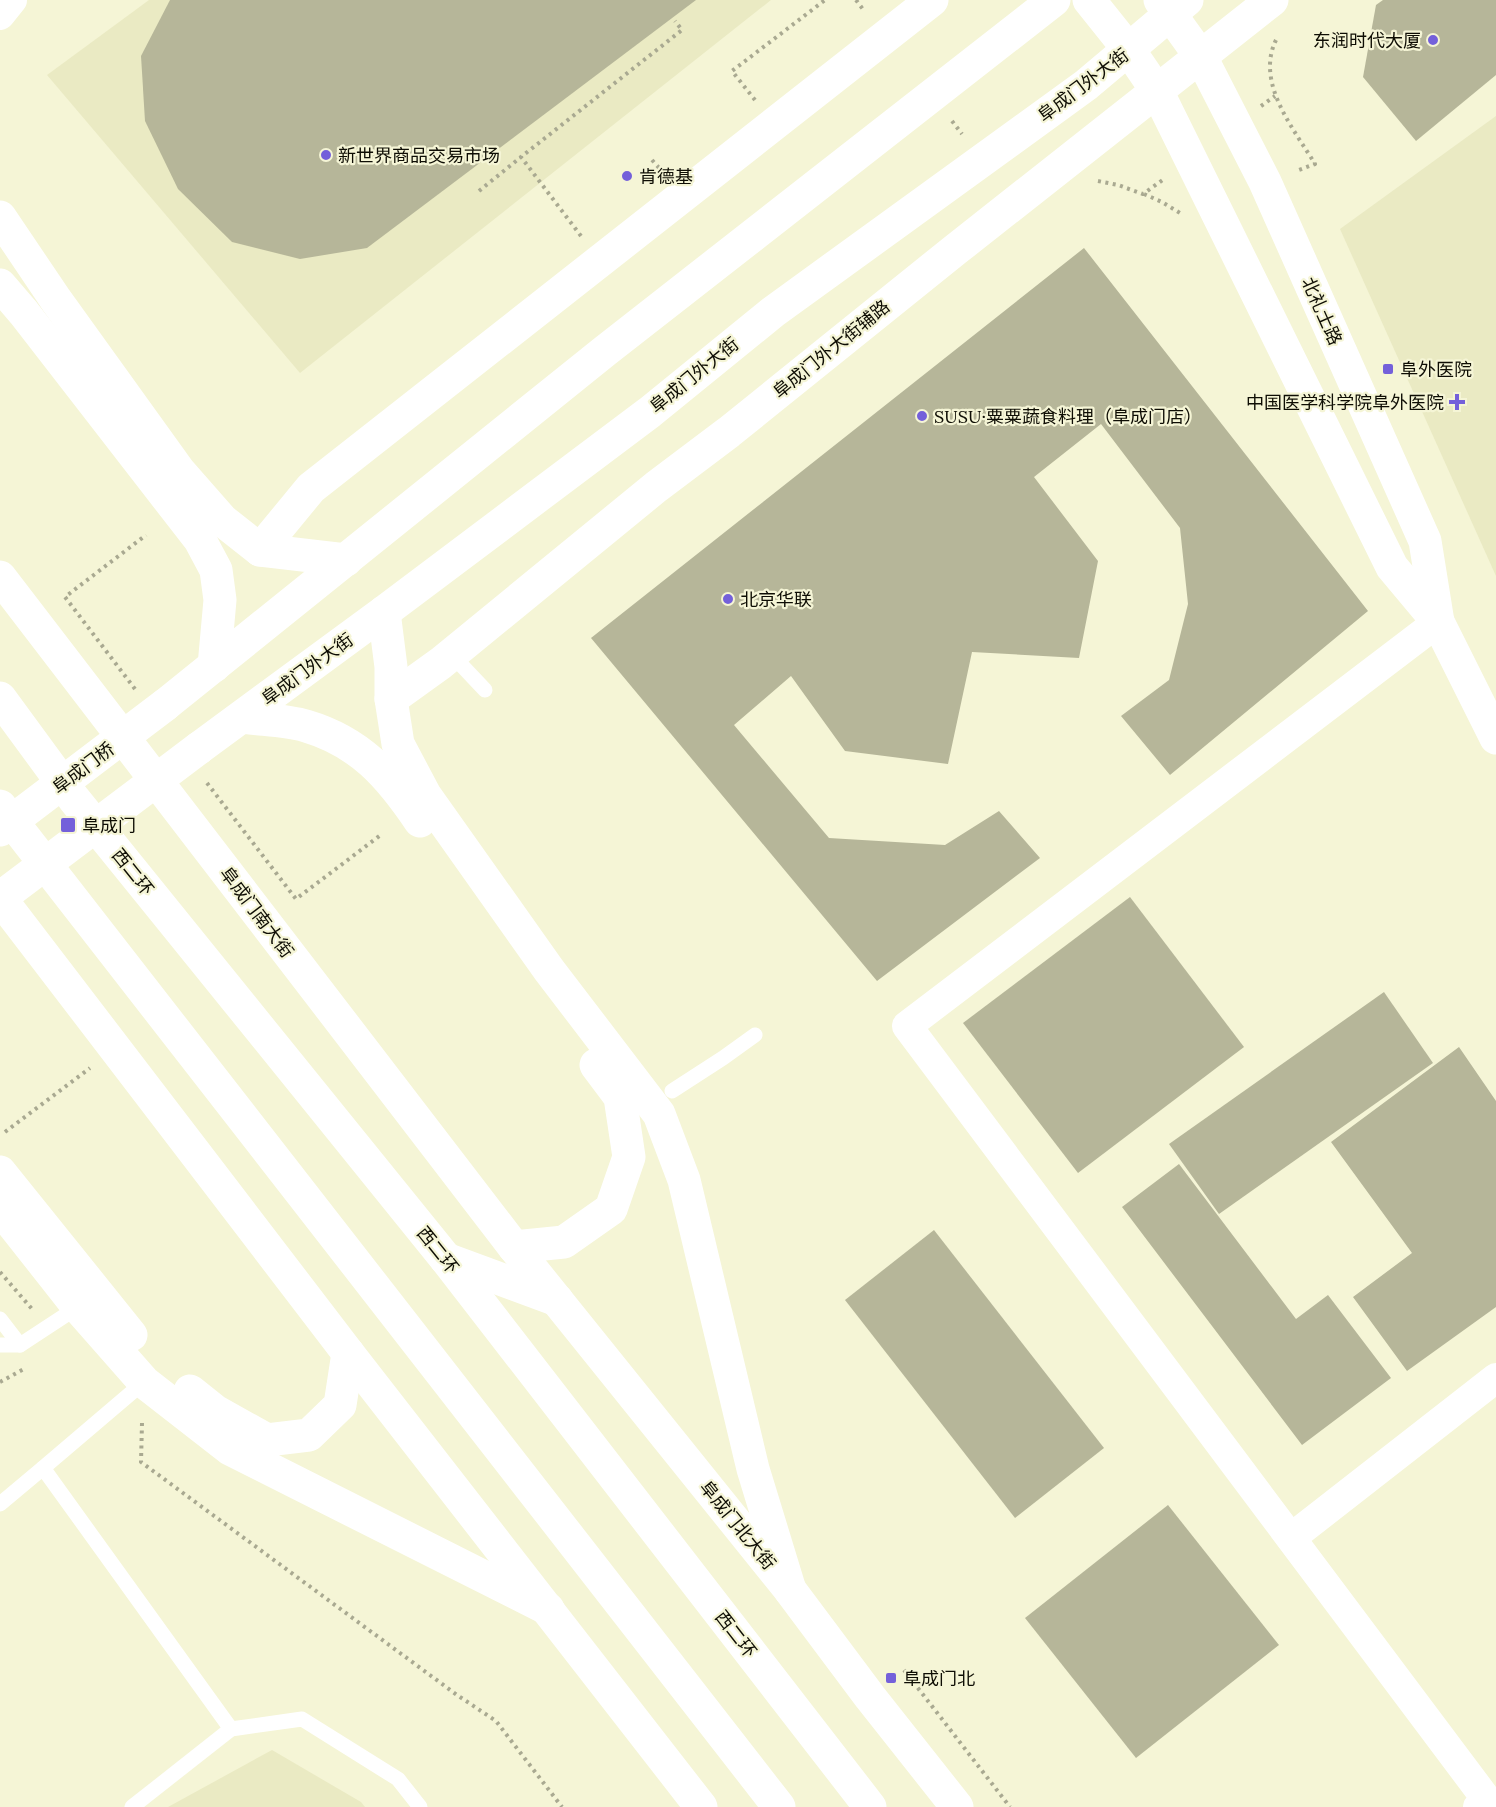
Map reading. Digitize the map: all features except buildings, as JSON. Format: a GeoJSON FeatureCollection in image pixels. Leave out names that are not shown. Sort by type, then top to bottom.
{"type":"FeatureCollection","features":[{"type":"Feature","properties":{"kind":"main road"},"geometry":{"type":"LineString","coordinates":[[260,550],[311,488],[932,0]]}},
{"type":"Feature","properties":{"kind":"main road"},"geometry":{"type":"LineString","coordinates":[[214,666],[605,351],[1054,0]]}},
{"type":"Feature","properties":{"kind":"main road","name":"北礼士路"},"geometry":{"type":"LineString","coordinates":[[1089,0],[1129,50],[1157,92],[1392,567],[1438,622],[1496,738]]}},
{"type":"Feature","properties":{"kind":"main road","name":"阜成门外大街辅路"},"geometry":{"type":"LineString","coordinates":[[391,699],[451,654],[656,487],[729,432],[1272,0]]}},
{"type":"Feature","properties":{"kind":"main road","name":"北礼士路"},"geometry":{"type":"LineString","coordinates":[[1173,5],[1264,182],[1425,541],[1438,622]]}},
{"type":"Feature","properties":{"kind":"main road","name":"阜成门外大街"},"geometry":{"type":"LineString","coordinates":[[0,898],[650,412],[773,312],[1086,85],[1129,50],[1173,5]]}},
{"type":"Feature","properties":{"kind":"main road"},"geometry":{"type":"LineString","coordinates":[[0,217],[56,300],[179,471],[222,520],[260,550],[346,560]]}},
{"type":"Feature","properties":{"kind":"main road"},"geometry":{"type":"LineString","coordinates":[[0,285],[200,540],[216,570],[220,600],[214,666]]}},
{"type":"Feature","properties":{"kind":"main road","name":"阜成门南大街"},"geometry":{"type":"LineString","coordinates":[[0,577],[514,1247]]}},
{"type":"Feature","properties":{"kind":"main road"},"geometry":{"type":"LineString","coordinates":[[384,612],[391,667],[391,699],[398,744],[425,795],[549,970],[659,1114],[684,1180],[753,1468],[790,1590]]}},
{"type":"Feature","properties":{"kind":"main road","name":"阜成门桥"},"geometry":{"type":"LineString","coordinates":[[0,830],[214,666]]}},
{"type":"Feature","properties":{"kind":"main road","name":"西二环"},"geometry":{"type":"LineString","coordinates":[[0,698],[74,799],[446,1259],[870,1807]]}},
{"type":"Feature","properties":{"kind":"main road"},"geometry":{"type":"LineString","coordinates":[[242,717],[304,725],[344,740],[370,760],[401,793],[534,982],[620,1097],[629,1157],[611,1209],[564,1242],[514,1247]]}},
{"type":"Feature","properties":{"kind":"main road"},"geometry":{"type":"LineString","coordinates":[[0,806],[779,1807]]}},
{"type":"Feature","properties":{"kind":"main road"},"geometry":{"type":"LineString","coordinates":[[0,898],[348,1353],[701,1807]]}},
{"type":"Feature","properties":{"kind":"main road"},"geometry":{"type":"LineString","coordinates":[[0,1172],[88,1300],[133,1391],[230,1449],[548,1609]]}},
{"type":"Feature","properties":{"kind":"main road"},"geometry":{"type":"LineString","coordinates":[[0,1208],[88,1300],[150,1359],[215,1411],[267,1440],[309,1435],[340,1405],[348,1353]]}},
{"type":"Feature","properties":{"kind":"main road","name":"阜成门北大街"},"geometry":{"type":"LineString","coordinates":[[514,1247],[790,1590],[870,1697],[957,1807]]}},
{"type":"Feature","properties":{"kind":"main road"},"geometry":{"type":"LineString","coordinates":[[446,1259],[557,1300]]}},
{"type":"Feature","properties":{"kind":"street"},"geometry":{"type":"LineString","coordinates":[[0,15],[12,0]]}},
{"type":"Feature","properties":{"kind":"street"},"geometry":{"type":"LineString","coordinates":[[1438,622],[907,1026],[1487,1801]]}},
{"type":"Feature","properties":{"kind":"street"},"geometry":{"type":"LineString","coordinates":[[1291,1538],[1496,1378]]}},
{"type":"Feature","properties":{"kind":"lane"},"geometry":{"type":"LineString","coordinates":[[451,654],[484,690]]}},
{"type":"Feature","properties":{"kind":"lane"},"geometry":{"type":"LineString","coordinates":[[672,1090],[755,1035]]}},
{"type":"Feature","properties":{"kind":"lane"},"geometry":{"type":"LineString","coordinates":[[0,1345],[20,1345],[88,1300]]}},
{"type":"Feature","properties":{"kind":"lane"},"geometry":{"type":"LineString","coordinates":[[0,1319],[20,1345]]}},
{"type":"Feature","properties":{"kind":"lane"},"geometry":{"type":"LineString","coordinates":[[0,1504],[133,1391]]}},
{"type":"Feature","properties":{"kind":"lane"},"geometry":{"type":"LineString","coordinates":[[43,1468],[231,1730]]}},
{"type":"Feature","properties":{"kind":"lane"},"geometry":{"type":"LineString","coordinates":[[132,1807],[231,1730],[302,1719],[398,1779],[420,1807]]}},
{"type":"Feature","properties":{"kind":"path"},"geometry":{"type":"LineString","coordinates":[[732,71],[825,0]]}},
{"type":"Feature","properties":{"kind":"path"},"geometry":{"type":"LineString","coordinates":[[479,190],[682,30],[675,21]]}},
{"type":"Feature","properties":{"kind":"path"},"geometry":{"type":"LineString","coordinates":[[1279,34],[1270,51],[1270,70],[1275,96],[1315,164]]}},
{"type":"Feature","properties":{"kind":"path"},"geometry":{"type":"LineString","coordinates":[[521,157],[600,261]]}},
{"type":"Feature","properties":{"kind":"path"},"geometry":{"type":"LineString","coordinates":[[1143,194],[1183,215]]}},
{"type":"Feature","properties":{"kind":"path"},"geometry":{"type":"LineString","coordinates":[[65,597],[146,535]]}},
{"type":"Feature","properties":{"kind":"path"},"geometry":{"type":"LineString","coordinates":[[296,899],[382,834]]}},
{"type":"Feature","properties":{"kind":"path"},"geometry":{"type":"LineString","coordinates":[[5,1132],[97,1063]]}},
{"type":"Feature","properties":{"kind":"path"},"geometry":{"type":"LineString","coordinates":[[0,1382],[29,1367]]}},
{"type":"Feature","properties":{"kind":"path"},"geometry":{"type":"LineString","coordinates":[[133,1391],[142,1415],[141,1462],[457,1695],[496,1721],[562,1807]]}},
{"type":"Feature","properties":{"kind":"path"},"geometry":{"type":"LineString","coordinates":[[904,1670],[1010,1807]]}},
{"type":"Feature","properties":{"kind":"shaded area","name":"新世界商品交易市场"},"geometry":{"type":"Polygon","coordinates":[[[149,0],[771,0],[300,373],[47,75],[149,0]]]}},
{"type":"Feature","properties":{"kind":"shaded area","name":"中国医学科学院阜外医院"},"geometry":{"type":"Polygon","coordinates":[[[1496,116],[1496,576],[1340,229],[1496,116]]]}},
{"type":"Feature","properties":{"kind":"shaded area"},"geometry":{"type":"Polygon","coordinates":[[[272,1750],[361,1802],[365,1807],[168,1807],[272,1750]]]}},
{"type":"Feature","properties":{"kind":"place","name":"东润时代大厦"},"geometry":{"type":"Point","coordinates":[1433,40]}},
{"type":"Feature","properties":{"kind":"place","name":"新世界商品交易市场"},"geometry":{"type":"Point","coordinates":[326,155]}},
{"type":"Feature","properties":{"kind":"place","name":"肯德基"},"geometry":{"type":"Point","coordinates":[627,176]}},
{"type":"Feature","properties":{"kind":"place","name":"阜外医院"},"geometry":{"type":"Point","coordinates":[1388,369]}},
{"type":"Feature","properties":{"kind":"place","name":"中国医学科学院阜外医院"},"geometry":{"type":"Point","coordinates":[1457,402]}},
{"type":"Feature","properties":{"kind":"place","name":"SUSU·粟粟蔬食料理（阜成门店）"},"geometry":{"type":"Point","coordinates":[922,416]}},
{"type":"Feature","properties":{"kind":"place","name":"北京华联"},"geometry":{"type":"Point","coordinates":[728,599]}},
{"type":"Feature","properties":{"kind":"place","name":"阜成门"},"geometry":{"type":"Point","coordinates":[68,825]}},
{"type":"Feature","properties":{"kind":"place","name":"阜成门北"},"geometry":{"type":"Point","coordinates":[891,1678]}}]}
